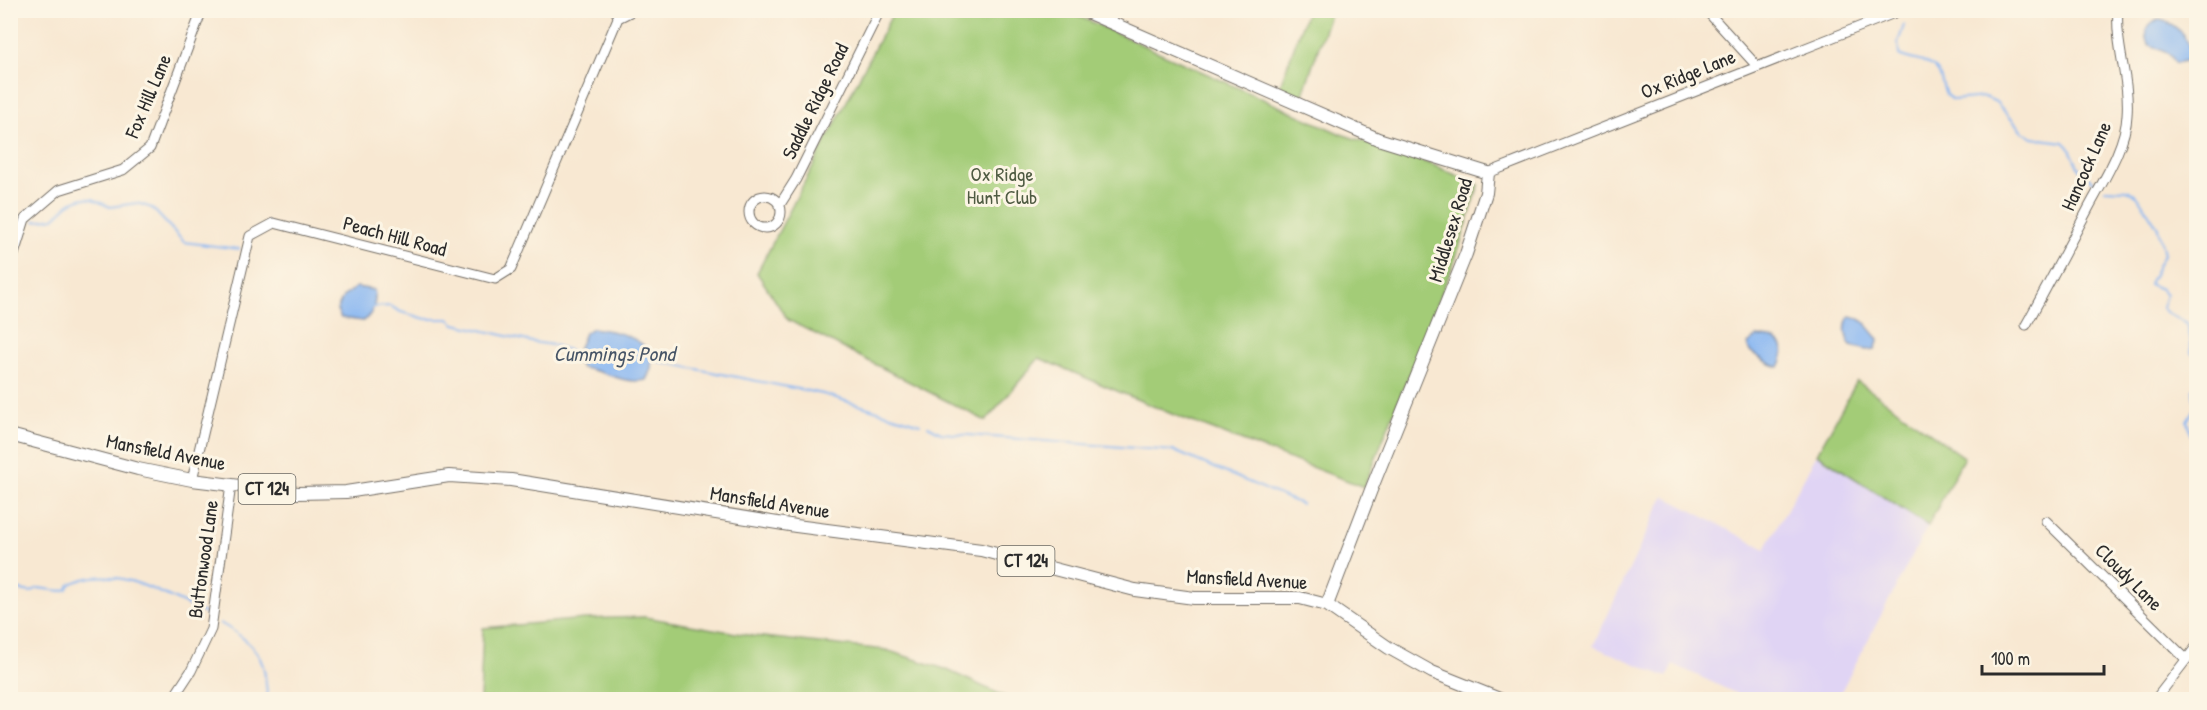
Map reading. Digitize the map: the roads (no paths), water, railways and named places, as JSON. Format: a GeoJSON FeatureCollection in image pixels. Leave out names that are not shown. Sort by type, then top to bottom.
{"type":"FeatureCollection","features":[{"type":"Feature","properties":{"kind":"main road","name":"Middlesex Road"},"geometry":{"type":"LineString","coordinates":[[1082,10],[1378,139],[1488,173],[1486,193],[1466,254],[1327,605]]}},
{"type":"Feature","properties":{"kind":"main road","name":"Mansfield Avenue"},"geometry":{"type":"LineString","coordinates":[[10,435],[138,469],[231,485],[298,493],[346,492],[448,476],[511,480],[796,526],[981,550],[1135,590],[1194,598],[1300,598],[1327,605],[1389,648],[1432,672],[1503,699]]}},
{"type":"Feature","properties":{"kind":"street","name":"Fox Hill Lane"},"geometry":{"type":"LineString","coordinates":[[10,267],[25,219],[59,189],[123,170],[150,148],[202,10]]}},
{"type":"Feature","properties":{"kind":"street","name":"Peach Hill Road"},"geometry":{"type":"LineString","coordinates":[[192,480],[250,236],[274,223],[495,279],[511,269],[588,93],[617,14],[634,10]]}},
{"type":"Feature","properties":{"kind":"street","name":"Saddle Ridge Road"},"geometry":{"type":"LineString","coordinates":[[779,206],[796,179],[880,10]]}},
{"type":"Feature","properties":{"kind":"street"},"geometry":{"type":"LineString","coordinates":[[1706,10],[1757,66]]}},
{"type":"Feature","properties":{"kind":"street","name":"Ox Ridge Lane"},"geometry":{"type":"LineString","coordinates":[[1488,173],[1902,10]]}},
{"type":"Feature","properties":{"kind":"street","name":"Hancock Lane"},"geometry":{"type":"LineString","coordinates":[[2026,325],[2106,175],[2125,133],[2127,80],[2119,44],[2118,10]]}},
{"type":"Feature","properties":{"kind":"street","name":"Buttonwood Lane"},"geometry":{"type":"LineString","coordinates":[[172,699],[191,671],[211,629],[231,485]]}},
{"type":"Feature","properties":{"kind":"street","name":"Cloudy Lane"},"geometry":{"type":"LineString","coordinates":[[2046,521],[2186,659]]}},
{"type":"Feature","properties":{"kind":"street"},"geometry":{"type":"LineString","coordinates":[[2155,699],[2196,647]]}},
{"type":"Feature","properties":{"kind":"water"},"geometry":{"type":"Polygon","coordinates":[[[2160,20],[2173,25],[2183,35],[2189,47],[2189,60],[2176,63],[2169,54],[2148,44],[2147,28],[2152,22],[2160,20]]]}},
{"type":"Feature","properties":{"kind":"water"},"geometry":{"type":"Polygon","coordinates":[[[356,287],[374,290],[373,307],[363,321],[341,318],[337,310],[343,297],[356,287]]]}},
{"type":"Feature","properties":{"kind":"water"},"geometry":{"type":"Polygon","coordinates":[[[1850,316],[1863,322],[1879,339],[1875,349],[1867,350],[1851,346],[1846,331],[1846,323],[1850,316]]]}},
{"type":"Feature","properties":{"kind":"water","name":"Cummings Pond"},"geometry":{"type":"Polygon","coordinates":[[[592,328],[625,335],[646,347],[652,353],[651,369],[646,380],[629,381],[582,368],[574,359],[585,333],[592,328]]]}},
{"type":"Feature","properties":{"kind":"water"},"geometry":{"type":"Polygon","coordinates":[[[1757,337],[1771,338],[1780,343],[1783,353],[1779,367],[1749,350],[1748,344],[1757,337]]]}},
{"type":"Feature","properties":{"kind":"waterway"},"geometry":{"type":"LineString","coordinates":[[1904,25],[1898,43],[1899,55],[1935,68],[1941,77],[1946,95],[1953,100],[1985,97],[1996,102],[2023,132],[2033,138],[2064,142],[2069,147],[2079,169],[2095,183]]}},
{"type":"Feature","properties":{"kind":"waterway"},"geometry":{"type":"LineString","coordinates":[[2105,189],[2127,190],[2137,195],[2158,228],[2164,254],[2149,284],[2161,289],[2166,295],[2162,308],[2187,323],[2191,352],[2196,356]]}},
{"type":"Feature","properties":{"kind":"waterway"},"geometry":{"type":"LineString","coordinates":[[35,221],[54,218],[70,203],[83,198],[93,199],[110,207],[137,203],[152,208],[184,242],[239,249]]}},
{"type":"Feature","properties":{"kind":"waterway"},"geometry":{"type":"LineString","coordinates":[[10,217],[17,217]]}},
{"type":"Feature","properties":{"kind":"waterway"},"geometry":{"type":"LineString","coordinates":[[372,307],[390,306],[401,312],[426,319],[449,319],[455,324],[553,345],[577,353]]}},
{"type":"Feature","properties":{"kind":"waterway"},"geometry":{"type":"LineString","coordinates":[[651,360],[823,394],[920,424]]}},
{"type":"Feature","properties":{"kind":"waterway"},"geometry":{"type":"LineString","coordinates":[[2196,385],[2193,389],[2195,407],[2187,421],[2190,433],[2196,439]]}},
{"type":"Feature","properties":{"kind":"waterway"},"geometry":{"type":"LineString","coordinates":[[928,426],[941,433],[1174,451],[1301,504]]}},
{"type":"Feature","properties":{"kind":"waterway"},"geometry":{"type":"LineString","coordinates":[[10,585],[31,592],[38,588],[61,591],[78,581],[93,577],[110,577],[144,586],[208,615]]}},
{"type":"Feature","properties":{"kind":"waterway"},"geometry":{"type":"LineString","coordinates":[[220,623],[240,636],[256,652],[264,670],[268,700]]}},
{"type":"Feature","properties":{"kind":"park label","name":"Ox Ridge Hunt Club"},"geometry":{"type":"Point","coordinates":[1002,186]}}]}
